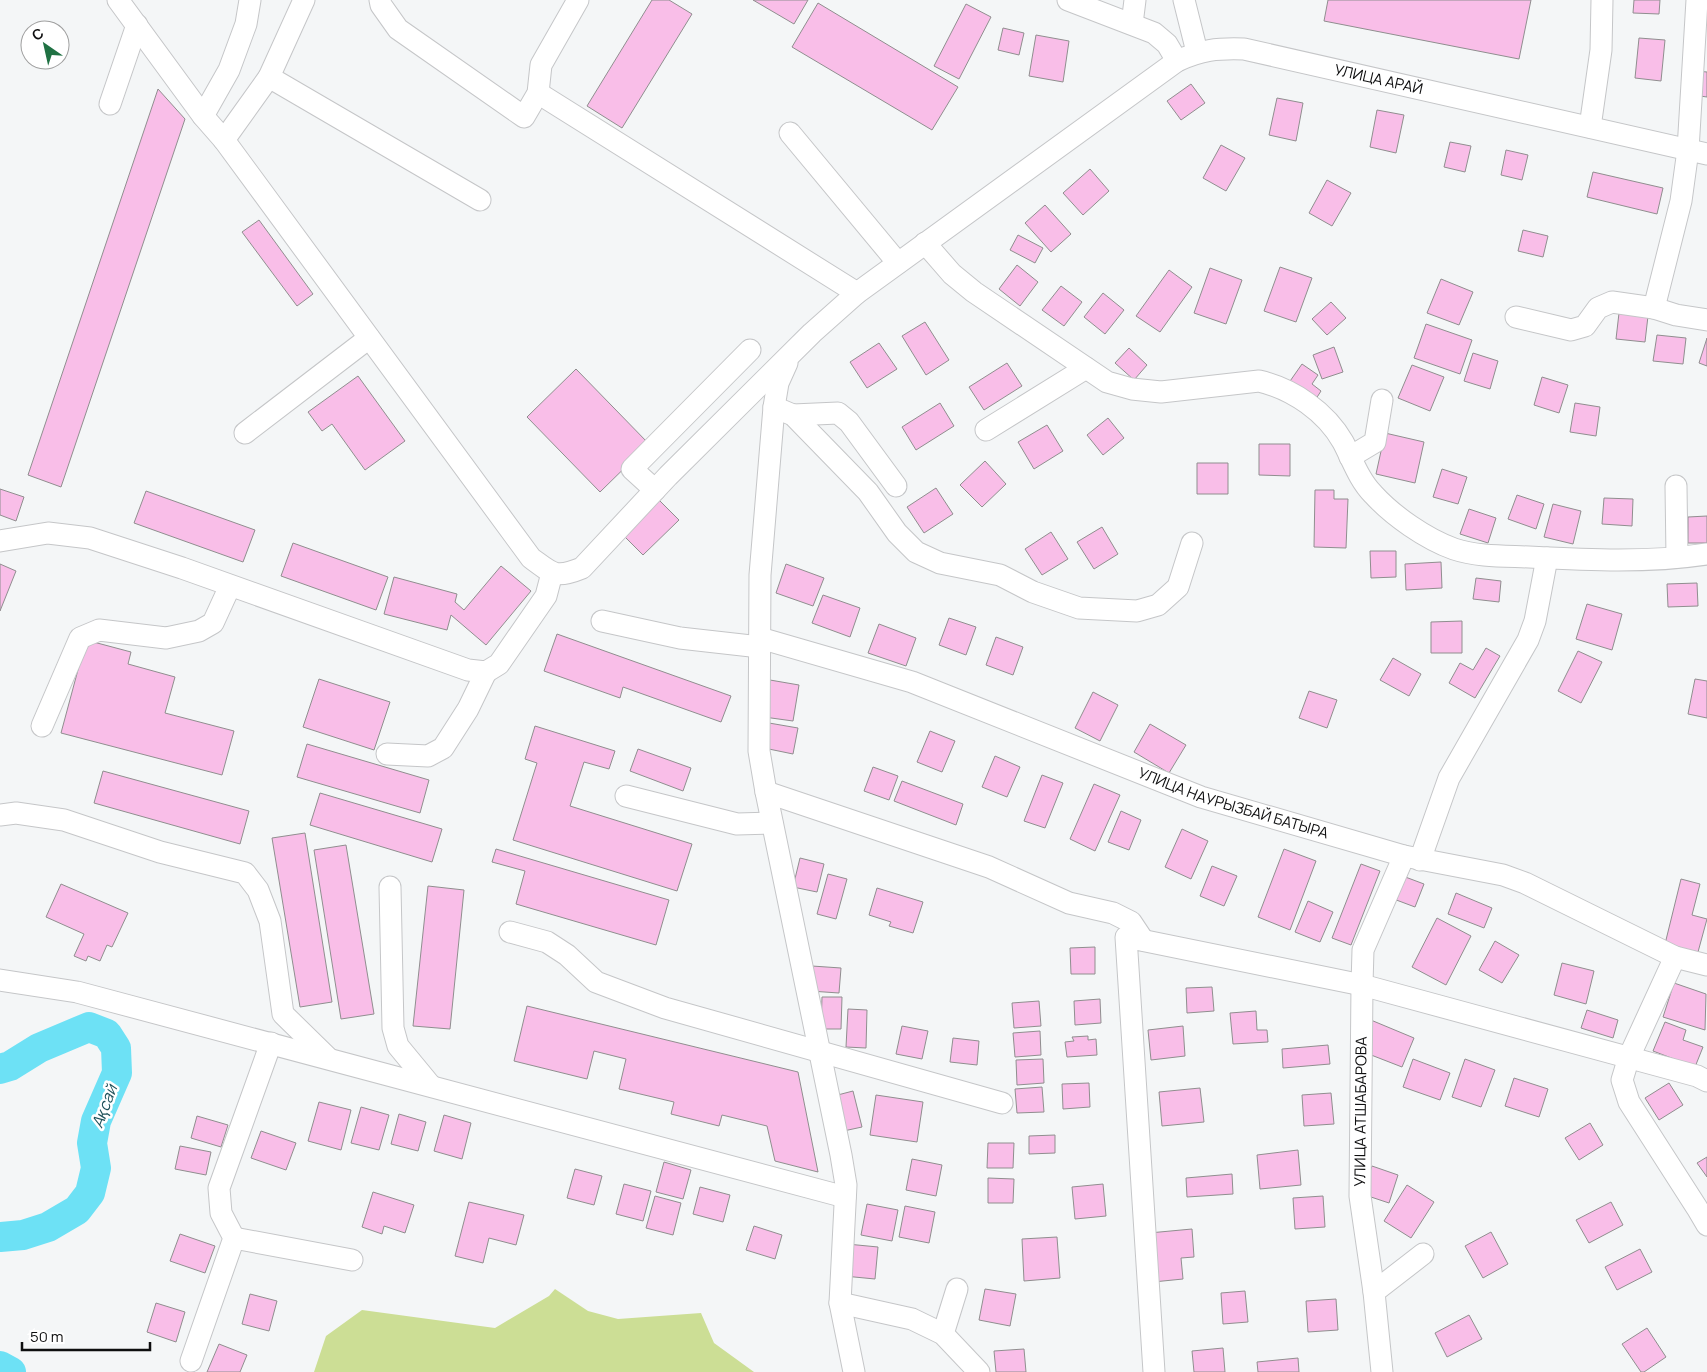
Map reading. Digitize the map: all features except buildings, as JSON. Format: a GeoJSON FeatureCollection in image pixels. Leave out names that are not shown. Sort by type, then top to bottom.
{"type":"FeatureCollection","features":[{"type":"Feature","properties":{"kind":"street"},"geometry":{"type":"LineString","coordinates":[[118,0],[224,140],[531,558],[552,573],[546,596],[499,664],[486,672],[468,709],[443,748],[428,756],[387,754]]}},
{"type":"Feature","properties":{"kind":"street"},"geometry":{"type":"LineString","coordinates":[[204,116],[229,70],[246,24],[250,0]]}},
{"type":"Feature","properties":{"kind":"street"},"geometry":{"type":"LineString","coordinates":[[224,140],[269,77],[304,0]]}},
{"type":"Feature","properties":{"kind":"street"},"geometry":{"type":"LineString","coordinates":[[380,0],[381,5],[398,29],[524,117],[538,93],[541,65],[578,0]]}},
{"type":"Feature","properties":{"kind":"street"},"geometry":{"type":"LineString","coordinates":[[1068,0],[1101,6],[1132,24],[1154,33],[1167,44],[1177,61]]}},
{"type":"Feature","properties":{"kind":"street"},"geometry":{"type":"LineString","coordinates":[[1132,24],[1135,0]]}},
{"type":"Feature","properties":{"kind":"street"},"geometry":{"type":"LineString","coordinates":[[1184,0],[1197,52]]}},
{"type":"Feature","properties":{"kind":"street"},"geometry":{"type":"LineString","coordinates":[[1590,127],[1601,50],[1602,0]]}},
{"type":"Feature","properties":{"kind":"street"},"geometry":{"type":"LineString","coordinates":[[1654,308],[1681,201],[1698,152],[1697,0]]}},
{"type":"Feature","properties":{"kind":"street"},"geometry":{"type":"LineString","coordinates":[[110,104],[136,25]]}},
{"type":"Feature","properties":{"kind":"street","name":"УЛИЦА АРАЙ"},"geometry":{"type":"LineString","coordinates":[[552,573],[566,574],[582,568],[655,490],[812,333],[857,293],[1177,61],[1197,52],[1218,48],[1244,49],[1698,152]]}},
{"type":"Feature","properties":{"kind":"street"},"geometry":{"type":"LineString","coordinates":[[269,77],[480,200]]}},
{"type":"Feature","properties":{"kind":"street"},"geometry":{"type":"LineString","coordinates":[[538,93],[857,293]]}},
{"type":"Feature","properties":{"kind":"street"},"geometry":{"type":"LineString","coordinates":[[790,133],[898,264]]}},
{"type":"Feature","properties":{"kind":"street"},"geometry":{"type":"LineString","coordinates":[[926,243],[952,274],[974,292],[1107,382],[1132,389],[1161,392],[1259,381],[1275,385],[1310,405],[1330,422],[1372,494],[1413,528],[1453,549],[1475,554],[1594,560],[1707,554]]}},
{"type":"Feature","properties":{"kind":"street"},"geometry":{"type":"LineString","coordinates":[[1516,317],[1571,330],[1585,326],[1598,308],[1612,302],[1654,308],[1676,315],[1707,320]]}},
{"type":"Feature","properties":{"kind":"street"},"geometry":{"type":"LineString","coordinates":[[245,432],[369,338]]}},
{"type":"Feature","properties":{"kind":"street"},"geometry":{"type":"LineString","coordinates":[[655,490],[632,469],[750,350]]}},
{"type":"Feature","properties":{"kind":"street"},"geometry":{"type":"LineString","coordinates":[[790,356],[778,383],[774,407],[760,575],[760,751],[772,823],[846,1185],[840,1304],[854,1372]]}},
{"type":"Feature","properties":{"kind":"street"},"geometry":{"type":"LineString","coordinates":[[986,430],[1086,368]]}},
{"type":"Feature","properties":{"kind":"street"},"geometry":{"type":"LineString","coordinates":[[1350,457],[1376,442],[1382,400]]}},
{"type":"Feature","properties":{"kind":"street"},"geometry":{"type":"LineString","coordinates":[[774,407],[793,415],[868,492],[897,533],[916,552],[940,564],[1000,575],[1033,592],[1079,608],[1136,611],[1158,604],[1178,587],[1192,543]]}},
{"type":"Feature","properties":{"kind":"street"},"geometry":{"type":"LineString","coordinates":[[793,415],[838,413],[849,422],[896,486]]}},
{"type":"Feature","properties":{"kind":"street"},"geometry":{"type":"LineString","coordinates":[[1676,486],[1677,557]]}},
{"type":"Feature","properties":{"kind":"street"},"geometry":{"type":"LineString","coordinates":[[0,541],[48,533],[90,538],[182,568],[468,670],[486,672]]}},
{"type":"Feature","properties":{"kind":"street","name":"УЛИЦА АТШАБАРОВА"},"geometry":{"type":"LineString","coordinates":[[1382,1372],[1374,1292],[1360,1196],[1363,950],[1412,858],[1449,778],[1528,640],[1535,621],[1546,558]]}},
{"type":"Feature","properties":{"kind":"street"},"geometry":{"type":"LineString","coordinates":[[42,726],[80,638],[99,630],[166,638],[198,631],[213,623],[230,586]]}},
{"type":"Feature","properties":{"kind":"street","name":"УЛИЦА НАУРЫЗБАЙ БАТЫРА"},"geometry":{"type":"LineString","coordinates":[[602,622],[680,638],[760,643],[912,682],[1201,798],[1412,858],[1502,875],[1525,883],[1675,957],[1707,965]]}},
{"type":"Feature","properties":{"kind":"street"},"geometry":{"type":"LineString","coordinates":[[766,792],[989,867],[1069,903],[1113,913],[1131,922],[1143,940]]}},
{"type":"Feature","properties":{"kind":"street"},"geometry":{"type":"LineString","coordinates":[[626,796],[737,824],[772,823]]}},
{"type":"Feature","properties":{"kind":"street"},"geometry":{"type":"LineString","coordinates":[[0,814],[16,813],[64,820],[160,852],[245,873],[258,890],[270,921],[283,1014],[330,1059]]}},
{"type":"Feature","properties":{"kind":"street"},"geometry":{"type":"LineString","coordinates":[[390,887],[393,1028],[398,1046],[431,1086]]}},
{"type":"Feature","properties":{"kind":"street"},"geometry":{"type":"LineString","coordinates":[[510,932],[547,942],[567,955],[596,982],[665,1008],[1002,1103]]}},
{"type":"Feature","properties":{"kind":"street"},"geometry":{"type":"LineString","coordinates":[[1154,1372],[1126,936],[1362,985],[1629,1057],[1697,1076],[1707,1081]]}},
{"type":"Feature","properties":{"kind":"street"},"geometry":{"type":"LineString","coordinates":[[1675,957],[1629,1057],[1622,1080],[1629,1102],[1707,1225]]}},
{"type":"Feature","properties":{"kind":"street"},"geometry":{"type":"LineString","coordinates":[[0,980],[77,992],[845,1197]]}},
{"type":"Feature","properties":{"kind":"street"},"geometry":{"type":"LineString","coordinates":[[191,1361],[234,1238],[221,1214],[219,1188],[271,1044]]}},
{"type":"Feature","properties":{"kind":"street"},"geometry":{"type":"LineString","coordinates":[[234,1238],[352,1260]]}},
{"type":"Feature","properties":{"kind":"street"},"geometry":{"type":"LineString","coordinates":[[1374,1292],[1423,1254]]}},
{"type":"Feature","properties":{"kind":"street"},"geometry":{"type":"LineString","coordinates":[[943,1334],[957,1289]]}},
{"type":"Feature","properties":{"kind":"street"},"geometry":{"type":"LineString","coordinates":[[840,1304],[912,1319],[943,1334],[979,1372]]}},
{"type":"Feature","properties":{"kind":"green space"},"geometry":{"type":"Polygon","coordinates":[[[555,1289],[588,1311],[618,1319],[701,1313],[714,1343],[754,1372],[314,1372],[326,1336],[362,1310],[495,1328],[549,1296],[555,1289]]]}},
{"type":"Feature","properties":{"kind":"waterway","name":"Ақсай"},"geometry":{"type":"LineString","coordinates":[[0,1069],[10,1066],[39,1048],[89,1027],[107,1034],[116,1048],[117,1073],[96,1121],[92,1143],[96,1168],[90,1193],[77,1210],[48,1227],[23,1235],[0,1237]]}},
{"type":"Feature","properties":{"kind":"waterway","name":"Ақсай"},"geometry":{"type":"LineString","coordinates":[[0,1366],[11,1372]]}}]}
